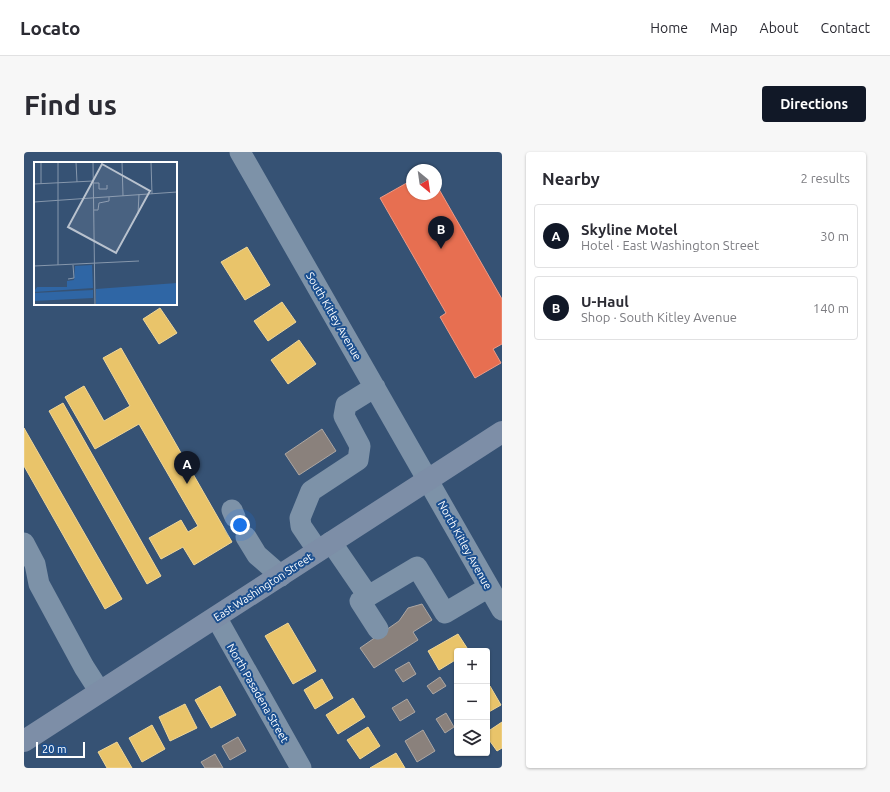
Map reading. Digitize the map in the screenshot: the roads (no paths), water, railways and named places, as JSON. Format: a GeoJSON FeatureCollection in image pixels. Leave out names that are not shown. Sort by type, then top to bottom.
{"type":"FeatureCollection","features":[{"type":"Feature","properties":{"kind":"main road","name":"East Washington Street"},"geometry":{"type":"LineString","coordinates":[[24,741],[502,432]]}},
{"type":"Feature","properties":{"kind":"street","name":"South Kitley Avenue"},"geometry":{"type":"LineString","coordinates":[[240,152],[428,480]]}},
{"type":"Feature","properties":{"kind":"street"},"geometry":{"type":"LineString","coordinates":[[368,596],[325,546],[301,526],[300,518],[311,491],[358,460],[360,446],[344,416],[346,405],[375,387]]}},
{"type":"Feature","properties":{"kind":"street","name":"North Kitley Avenue"},"geometry":{"type":"LineString","coordinates":[[428,480],[501,607]]}},
{"type":"Feature","properties":{"kind":"street"},"geometry":{"type":"LineString","coordinates":[[246,537],[257,555],[280,576]]}},
{"type":"Feature","properties":{"kind":"street"},"geometry":{"type":"LineString","coordinates":[[24,543],[35,564],[39,584],[84,667],[100,692]]}},
{"type":"Feature","properties":{"kind":"street"},"geometry":{"type":"LineString","coordinates":[[378,629],[360,601],[417,567],[446,613],[489,587]]}},
{"type":"Feature","properties":{"kind":"street","name":"North Pasadena Street"},"geometry":{"type":"LineString","coordinates":[[216,617],[301,768]]}},
{"type":"Feature","properties":{"kind":"place","name":"U-Haul"},"geometry":{"type":"Point","coordinates":[441,249]}},
{"type":"Feature","properties":{"kind":"place","name":"Skyline Motel"},"geometry":{"type":"Point","coordinates":[187,484]}}]}
